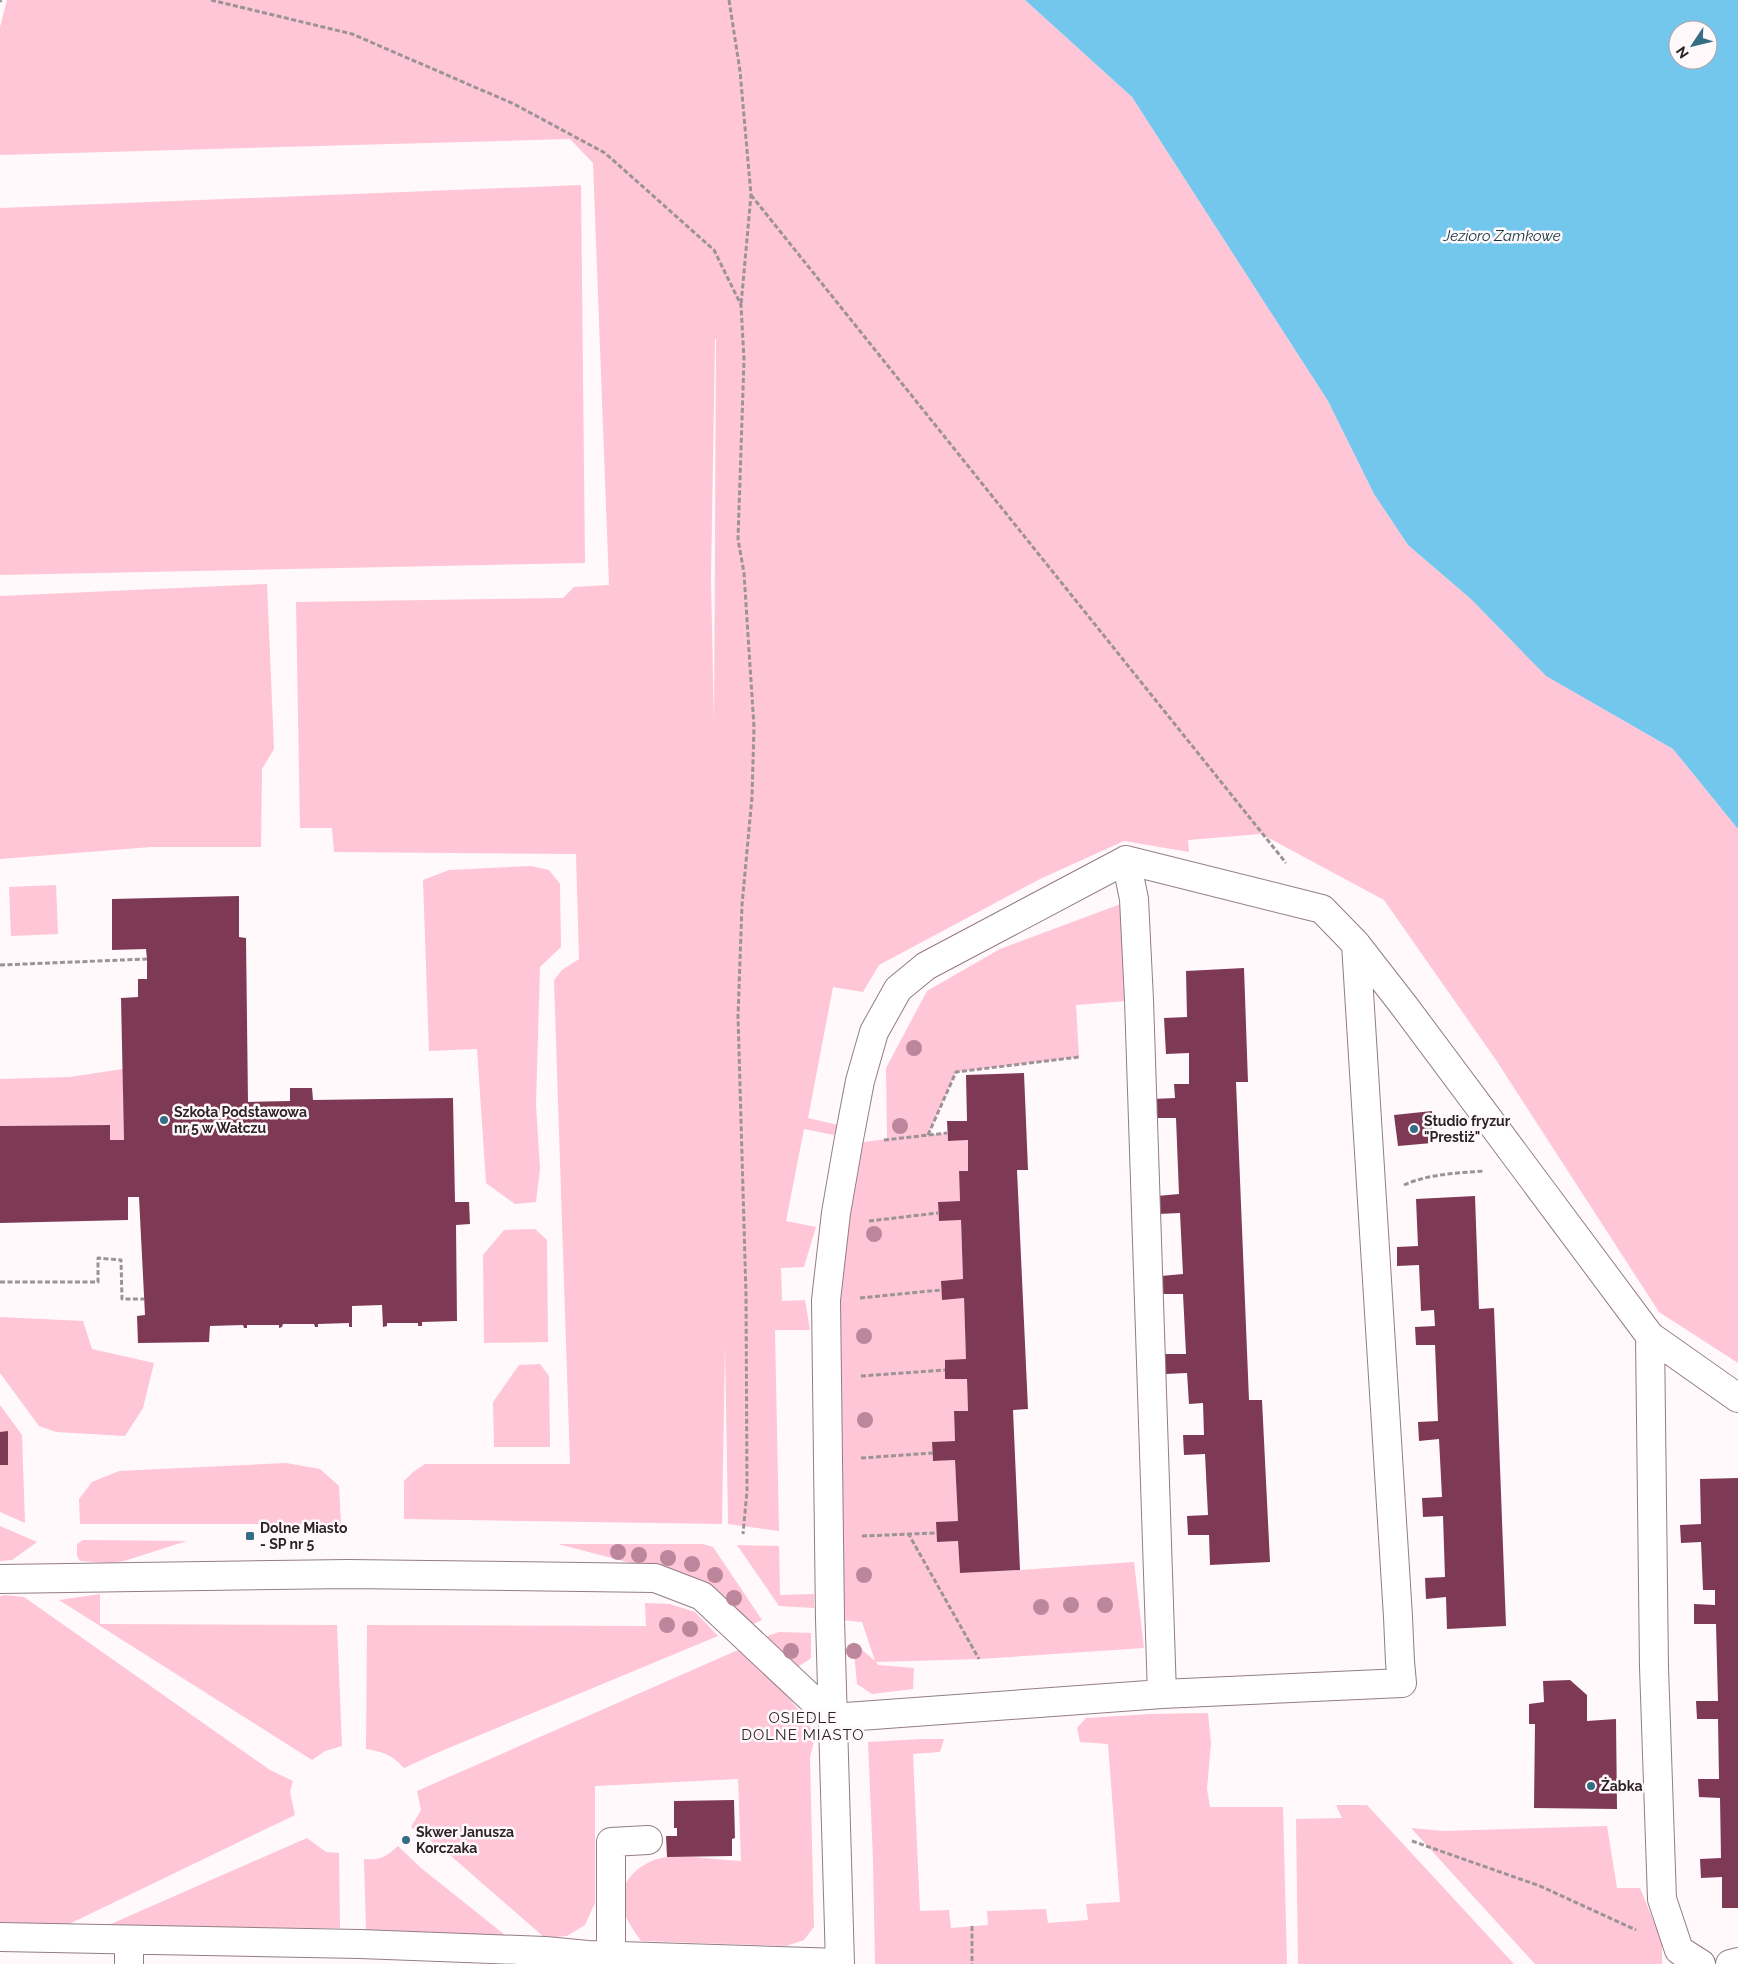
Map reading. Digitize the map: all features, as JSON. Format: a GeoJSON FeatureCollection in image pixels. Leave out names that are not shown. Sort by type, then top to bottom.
{"type":"FeatureCollection","features":[{"type":"Feature","properties":{"kind":"street"},"geometry":{"type":"LineString","coordinates":[[1126,860],[1134,898],[1139,1000],[1162,1694]]}},
{"type":"Feature","properties":{"kind":"street"},"geometry":{"type":"LineString","coordinates":[[0,1938],[129,1952],[360,1944],[545,1952],[596,1958],[840,1963],[832,1718],[826,1300],[836,1213],[860,1081],[874,1032],[898,989],[926,966],[1126,860],[1322,909],[1356,944],[1526,1168],[1650,1336],[1738,1398]]}},
{"type":"Feature","properties":{"kind":"street"},"geometry":{"type":"LineString","coordinates":[[0,1579],[348,1574],[655,1578],[702,1596],[832,1718],[1162,1694],[1402,1683],[1356,944]]}},
{"type":"Feature","properties":{"kind":"street"},"geometry":{"type":"LineString","coordinates":[[1650,1336],[1654,1667],[1662,1899],[1690,1957]]}},
{"type":"Feature","properties":{"kind":"street"},"geometry":{"type":"LineString","coordinates":[[596,1958],[611,1842],[648,1840]]}},
{"type":"Feature","properties":{"kind":"street"},"geometry":{"type":"LineString","coordinates":[[1730,1964],[1738,1962]]}},
{"type":"Feature","properties":{"kind":"path"},"geometry":{"type":"LineString","coordinates":[[211,0],[352,34],[514,104],[605,153],[714,250],[741,305]]}},
{"type":"Feature","properties":{"kind":"path"},"geometry":{"type":"LineString","coordinates":[[729,0],[740,71],[751,195],[741,305],[744,360],[738,539],[744,573],[754,727],[752,797],[742,905],[738,1016],[746,1295],[747,1491],[743,1534]]}},
{"type":"Feature","properties":{"kind":"path"},"geometry":{"type":"LineString","coordinates":[[751,195],[1322,909]]}},
{"type":"Feature","properties":{"kind":"path"},"geometry":{"type":"LineString","coordinates":[[0,965],[147,959]]}},
{"type":"Feature","properties":{"kind":"path"},"geometry":{"type":"LineString","coordinates":[[928,1135],[956,1072],[1079,1057]]}},
{"type":"Feature","properties":{"kind":"path"},"geometry":{"type":"LineString","coordinates":[[887,1140],[948,1133]]}},
{"type":"Feature","properties":{"kind":"path"},"geometry":{"type":"LineString","coordinates":[[1398,1188],[1414,1181],[1453,1174],[1526,1168]]}},
{"type":"Feature","properties":{"kind":"path"},"geometry":{"type":"LineString","coordinates":[[888,1219],[938,1213]]}},
{"type":"Feature","properties":{"kind":"path"},"geometry":{"type":"LineString","coordinates":[[0,1282],[98,1282],[98,1258],[121,1260],[122,1299],[144,1299]]}},
{"type":"Feature","properties":{"kind":"path"},"geometry":{"type":"LineString","coordinates":[[890,1296],[942,1290]]}},
{"type":"Feature","properties":{"kind":"path"},"geometry":{"type":"LineString","coordinates":[[891,1374],[945,1370]]}},
{"type":"Feature","properties":{"kind":"path"},"geometry":{"type":"LineString","coordinates":[[892,1455],[933,1453]]}},
{"type":"Feature","properties":{"kind":"path"},"geometry":{"type":"LineString","coordinates":[[908,1533],[979,1659]]}},
{"type":"Feature","properties":{"kind":"path"},"geometry":{"type":"LineString","coordinates":[[894,1534],[936,1533]]}},
{"type":"Feature","properties":{"kind":"path"},"geometry":{"type":"LineString","coordinates":[[1412,1841],[1540,1886],[1690,1957]]}},
{"type":"Feature","properties":{"kind":"path"},"geometry":{"type":"LineString","coordinates":[[972,1926],[972,1964]]}},
{"type":"Feature","properties":{"kind":"shaded area"},"geometry":{"type":"Polygon","coordinates":[[[7,0],[1025,0],[1132,97],[1328,401],[1374,494],[1408,545],[1472,600],[1546,676],[1673,749],[1738,829],[1738,1363],[1659,1312],[1496,1060],[1384,900],[1261,834],[1188,840],[1189,852],[1124,841],[1040,879],[879,965],[863,992],[833,987],[808,1118],[838,1125],[834,1135],[804,1129],[786,1221],[816,1227],[804,1267],[781,1268],[782,1301],[805,1300],[810,1330],[775,1330],[779,1531],[728,1524],[725,1345],[722,1524],[404,1519],[404,1481],[425,1464],[570,1464],[554,980],[562,970],[579,959],[576,854],[334,852],[332,828],[300,828],[296,602],[563,598],[574,587],[609,585],[593,163],[570,139],[0,155],[0,27],[7,0]],[[716,339],[711,578],[714,724],[716,339]]]}},
{"type":"Feature","properties":{"kind":"shaded area"},"geometry":{"type":"Polygon","coordinates":[[[581,185],[585,563],[0,575],[0,208],[581,185]]]}},
{"type":"Feature","properties":{"kind":"shaded area"},"geometry":{"type":"Polygon","coordinates":[[[267,584],[274,749],[262,769],[261,847],[151,847],[0,859],[0,596],[267,584]]]}},
{"type":"Feature","properties":{"kind":"shaded area"},"geometry":{"type":"Polygon","coordinates":[[[531,866],[549,870],[560,884],[561,947],[540,967],[536,1104],[540,1169],[536,1202],[515,1204],[486,1183],[477,1049],[429,1051],[423,880],[449,870],[531,866]]]}},
{"type":"Feature","properties":{"kind":"shaded area"},"geometry":{"type":"Polygon","coordinates":[[[56,885],[58,934],[11,936],[9,887],[56,885]]]}},
{"type":"Feature","properties":{"kind":"shaded area"},"geometry":{"type":"Polygon","coordinates":[[[1134,899],[1139,1000],[1076,1005],[1079,1057],[956,1072],[928,1135],[947,1133],[948,1141],[968,1140],[968,1171],[959,1171],[960,1201],[938,1202],[939,1221],[961,1220],[963,1279],[941,1281],[942,1299],[964,1298],[968,1411],[954,1412],[955,1441],[932,1443],[933,1461],[955,1460],[958,1521],[936,1522],[937,1542],[958,1541],[960,1573],[1134,1562],[1144,1648],[979,1659],[876,1662],[878,1665],[914,1668],[913,1689],[872,1694],[857,1684],[853,1642],[875,1661],[862,1622],[830,1619],[834,1225],[848,1144],[887,1139],[886,1068],[927,991],[1000,949],[1134,899]]]}},
{"type":"Feature","properties":{"kind":"shaded area"},"geometry":{"type":"Polygon","coordinates":[[[123,1069],[124,1140],[110,1140],[110,1125],[0,1126],[0,1079],[70,1077],[123,1069]]]}},
{"type":"Feature","properties":{"kind":"shaded area"},"geometry":{"type":"Polygon","coordinates":[[[535,1229],[547,1240],[548,1342],[484,1343],[483,1255],[504,1230],[535,1229]]]}},
{"type":"Feature","properties":{"kind":"shaded area"},"geometry":{"type":"Polygon","coordinates":[[[0,1317],[83,1321],[92,1349],[154,1363],[143,1408],[125,1436],[56,1432],[39,1426],[0,1373],[0,1317]]]}},
{"type":"Feature","properties":{"kind":"shaded area"},"geometry":{"type":"Polygon","coordinates":[[[540,1364],[549,1376],[550,1447],[494,1447],[493,1402],[519,1365],[540,1364]]]}},
{"type":"Feature","properties":{"kind":"shaded area"},"geometry":{"type":"Polygon","coordinates":[[[0,1405],[22,1435],[25,1523],[0,1512],[0,1405]]]}},
{"type":"Feature","properties":{"kind":"shaded area"},"geometry":{"type":"Polygon","coordinates":[[[286,1463],[320,1469],[339,1486],[341,1524],[80,1524],[79,1499],[92,1482],[119,1471],[286,1463]]]}},
{"type":"Feature","properties":{"kind":"shaded area"},"geometry":{"type":"Polygon","coordinates":[[[0,1526],[37,1542],[12,1560],[0,1561],[0,1526]]]}},
{"type":"Feature","properties":{"kind":"shaded area"},"geometry":{"type":"Polygon","coordinates":[[[83,1540],[187,1541],[124,1561],[111,1563],[80,1561],[77,1556],[77,1544],[83,1540]]]}},
{"type":"Feature","properties":{"kind":"shaded area"},"geometry":{"type":"Polygon","coordinates":[[[558,1544],[703,1544],[713,1547],[762,1620],[747,1627],[692,1579],[558,1544]]]}},
{"type":"Feature","properties":{"kind":"shaded area"},"geometry":{"type":"Polygon","coordinates":[[[737,1545],[779,1546],[780,1595],[814,1594],[814,1608],[779,1606],[737,1545]]]}},
{"type":"Feature","properties":{"kind":"shaded area"},"geometry":{"type":"Polygon","coordinates":[[[100,1594],[100,1624],[337,1625],[342,1746],[325,1751],[312,1760],[59,1600],[100,1594]]]}},
{"type":"Feature","properties":{"kind":"shaded area"},"geometry":{"type":"Polygon","coordinates":[[[0,1596],[24,1597],[270,1770],[293,1781],[290,1792],[295,1815],[67,1925],[0,1922],[0,1596]]]}},
{"type":"Feature","properties":{"kind":"shaded area"},"geometry":{"type":"Polygon","coordinates":[[[645,1603],[670,1604],[695,1612],[718,1636],[404,1768],[387,1755],[366,1749],[367,1625],[646,1626],[645,1603]]]}},
{"type":"Feature","properties":{"kind":"shaded area"},"geometry":{"type":"Polygon","coordinates":[[[779,1632],[811,1633],[811,1658],[792,1671],[759,1639],[779,1632]]]}},
{"type":"Feature","properties":{"kind":"shaded area"},"geometry":{"type":"Polygon","coordinates":[[[738,1650],[757,1666],[794,1704],[804,1717],[814,1738],[810,1758],[814,1927],[804,1940],[786,1946],[641,1941],[625,1915],[622,1901],[623,1891],[627,1882],[633,1874],[649,1862],[668,1857],[741,1861],[738,1779],[595,1786],[595,1903],[585,1925],[567,1936],[545,1938],[443,1849],[411,1827],[421,1810],[417,1791],[738,1650]]]}},
{"type":"Feature","properties":{"kind":"shaded area"},"geometry":{"type":"Polygon","coordinates":[[[1208,1713],[1211,1743],[1207,1789],[1210,1807],[1283,1807],[1287,1964],[875,1964],[868,1742],[944,1739],[940,1752],[913,1754],[920,1911],[949,1910],[951,1928],[988,1925],[987,1911],[1046,1909],[1048,1923],[1088,1920],[1086,1904],[1120,1902],[1108,1744],[1080,1742],[1077,1728],[1086,1718],[1208,1713]]]}},
{"type":"Feature","properties":{"kind":"shaded area"},"geometry":{"type":"Polygon","coordinates":[[[1336,1805],[1367,1805],[1514,1964],[1298,1964],[1296,1819],[1342,1818],[1336,1805]]]}},
{"type":"Feature","properties":{"kind":"shaded area"},"geometry":{"type":"Polygon","coordinates":[[[1607,1826],[1617,1888],[1640,1888],[1662,1942],[1662,1964],[1535,1964],[1411,1828],[1443,1831],[1607,1826]]]}},
{"type":"Feature","properties":{"kind":"shaded area"},"geometry":{"type":"Polygon","coordinates":[[[307,1838],[326,1852],[339,1853],[340,1928],[104,1927],[307,1838]]]}},
{"type":"Feature","properties":{"kind":"shaded area"},"geometry":{"type":"Polygon","coordinates":[[[398,1846],[421,1868],[510,1939],[366,1932],[364,1859],[383,1857],[398,1846]]]}},
{"type":"Feature","properties":{"kind":"water","name":"Jezioro Zamkowe"},"geometry":{"type":"Polygon","coordinates":[[[1025,0],[1738,0],[1738,829],[1673,749],[1546,676],[1472,600],[1408,545],[1374,494],[1328,401],[1132,97],[1025,0]]]}},
{"type":"Feature","properties":{"kind":"building"},"geometry":{"type":"Polygon","coordinates":[[[239,896],[239,937],[246,938],[248,1102],[290,1101],[290,1088],[312,1088],[313,1100],[453,1098],[455,1202],[469,1202],[470,1224],[456,1225],[457,1321],[422,1322],[422,1326],[418,1326],[418,1323],[387,1323],[387,1326],[383,1327],[382,1305],[352,1306],[352,1327],[349,1327],[349,1323],[318,1324],[318,1327],[315,1327],[314,1324],[283,1324],[279,1328],[279,1325],[247,1325],[247,1328],[244,1328],[243,1325],[210,1326],[209,1342],[138,1343],[137,1316],[145,1315],[139,1197],[128,1197],[128,1220],[0,1223],[0,1126],[110,1125],[110,1140],[124,1140],[121,998],[138,997],[138,979],[147,979],[147,959],[146,949],[112,950],[112,899],[239,896]]]}},
{"type":"Feature","properties":{"kind":"building"},"geometry":{"type":"Polygon","coordinates":[[[1244,968],[1248,1082],[1236,1082],[1249,1400],[1262,1400],[1270,1562],[1210,1565],[1209,1535],[1188,1535],[1187,1516],[1208,1515],[1205,1454],[1184,1455],[1183,1435],[1204,1435],[1203,1403],[1189,1404],[1187,1373],[1165,1374],[1165,1354],[1186,1354],[1183,1294],[1162,1294],[1161,1276],[1183,1274],[1180,1213],[1158,1214],[1157,1196],[1179,1194],[1176,1118],[1154,1118],[1153,1099],[1175,1098],[1174,1084],[1189,1084],[1189,1053],[1166,1054],[1164,1018],[1187,1017],[1186,971],[1244,968]]]}},
{"type":"Feature","properties":{"kind":"building"},"geometry":{"type":"Polygon","coordinates":[[[1024,1073],[1028,1170],[1017,1170],[1028,1409],[1013,1410],[1020,1570],[960,1573],[958,1541],[937,1542],[936,1522],[958,1521],[955,1460],[933,1461],[932,1442],[955,1441],[954,1411],[968,1411],[967,1379],[945,1379],[945,1360],[966,1359],[964,1298],[942,1300],[941,1281],[963,1279],[961,1220],[939,1221],[938,1202],[960,1201],[959,1171],[968,1171],[968,1140],[948,1141],[947,1121],[967,1121],[966,1075],[1024,1073]]]}},
{"type":"Feature","properties":{"kind":"building","name":"Studio fryzur \"Prestiż\""},"geometry":{"type":"Polygon","coordinates":[[[1432,1111],[1432,1143],[1398,1146],[1394,1115],[1432,1111]]]}},
{"type":"Feature","properties":{"kind":"building"},"geometry":{"type":"Polygon","coordinates":[[[1475,1196],[1479,1309],[1494,1308],[1506,1626],[1447,1629],[1446,1597],[1426,1599],[1425,1578],[1445,1577],[1443,1516],[1423,1517],[1422,1498],[1442,1497],[1439,1439],[1419,1441],[1418,1422],[1438,1421],[1435,1345],[1416,1345],[1415,1327],[1435,1326],[1434,1310],[1421,1311],[1419,1265],[1397,1266],[1397,1247],[1418,1246],[1416,1199],[1475,1196]]]}},
{"type":"Feature","properties":{"kind":"building"},"geometry":{"type":"Polygon","coordinates":[[[8,1431],[8,1465],[0,1465],[0,1432],[8,1431]]]}},
{"type":"Feature","properties":{"kind":"building"},"geometry":{"type":"Polygon","coordinates":[[[1738,1478],[1738,1908],[1722,1908],[1722,1877],[1701,1878],[1700,1859],[1721,1858],[1720,1798],[1699,1797],[1698,1779],[1719,1779],[1718,1719],[1697,1719],[1696,1701],[1718,1701],[1716,1624],[1694,1624],[1694,1604],[1715,1605],[1715,1590],[1703,1590],[1701,1542],[1681,1543],[1680,1525],[1701,1524],[1700,1479],[1738,1478]]]}},
{"type":"Feature","properties":{"kind":"building"},"geometry":{"type":"Polygon","coordinates":[[[1570,1680],[1587,1695],[1587,1721],[1616,1719],[1617,1809],[1534,1808],[1535,1724],[1529,1724],[1529,1704],[1544,1702],[1543,1681],[1570,1680]]]}},
{"type":"Feature","properties":{"kind":"building"},"geometry":{"type":"Polygon","coordinates":[[[734,1800],[735,1838],[732,1839],[732,1856],[667,1857],[666,1836],[677,1836],[677,1828],[674,1828],[674,1801],[734,1800]]]}},
{"type":"Feature","properties":{"kind":"place","name":"Szkoła Podstawowa nr 5 w Wałczu"},"geometry":{"type":"Point","coordinates":[164,1120]}},
{"type":"Feature","properties":{"kind":"place","name":"Studio fryzur \"Prestiż\""},"geometry":{"type":"Point","coordinates":[1414,1129]}},
{"type":"Feature","properties":{"kind":"place","name":"Dolne Miasto - SP nr 5"},"geometry":{"type":"Point","coordinates":[250,1536]}},
{"type":"Feature","properties":{"kind":"place","name":"Żabka"},"geometry":{"type":"Point","coordinates":[1591,1786]}},
{"type":"Feature","properties":{"kind":"place","name":"Skwer Janusza Korczaka"},"geometry":{"type":"Point","coordinates":[406,1840]}},
{"type":"Feature","properties":{"kind":"district","name":"OSIEDLE DOLNE MIASTO"},"geometry":{"type":"Point","coordinates":[803,1726]}}]}
